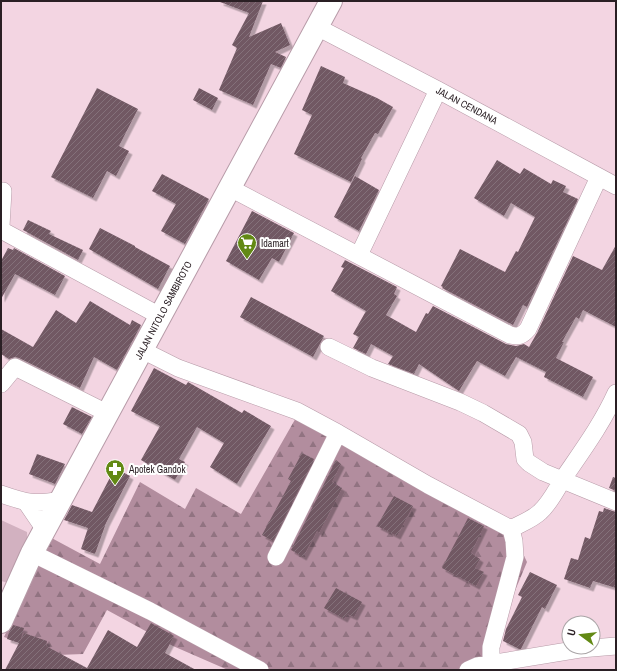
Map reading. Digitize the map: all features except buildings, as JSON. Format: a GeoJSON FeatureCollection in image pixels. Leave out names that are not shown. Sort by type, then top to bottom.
{"type":"FeatureCollection","features":[{"type":"Feature","properties":{"kind":"street","name":"JALAN NITOLO SAMBIROTO"},"geometry":{"type":"LineString","coordinates":[[1,622],[32,553],[331,1]]}},
{"type":"Feature","properties":{"kind":"street","name":"JALAN CENDANA"},"geometry":{"type":"LineString","coordinates":[[317,26],[616,186]]}},
{"type":"Feature","properties":{"kind":"street"},"geometry":{"type":"LineString","coordinates":[[359,255],[438,90]]}},
{"type":"Feature","properties":{"kind":"street"},"geometry":{"type":"LineString","coordinates":[[230,188],[510,335],[516,336],[523,334],[528,329],[599,177]]}},
{"type":"Feature","properties":{"kind":"street"},"geometry":{"type":"LineString","coordinates":[[1,226],[3,191]]}},
{"type":"Feature","properties":{"kind":"street"},"geometry":{"type":"LineString","coordinates":[[1,230],[160,316]]}},
{"type":"Feature","properties":{"kind":"street"},"geometry":{"type":"LineString","coordinates":[[329,348],[372,368],[460,402],[483,413],[519,434],[523,442],[525,459],[529,464],[542,472],[616,502]]}},
{"type":"Feature","properties":{"kind":"street"},"geometry":{"type":"LineString","coordinates":[[142,350],[178,368],[297,411],[428,485],[511,529],[514,541],[515,557],[491,647],[491,667]]}},
{"type":"Feature","properties":{"kind":"street"},"geometry":{"type":"LineString","coordinates":[[1,384],[14,367],[107,414]]}},
{"type":"Feature","properties":{"kind":"street"},"geometry":{"type":"LineString","coordinates":[[511,529],[540,513],[551,500],[563,480],[613,410],[616,393]]}},
{"type":"Feature","properties":{"kind":"street"},"geometry":{"type":"LineString","coordinates":[[276,557],[338,433]]}},
{"type":"Feature","properties":{"kind":"street"},"geometry":{"type":"LineString","coordinates":[[1,494],[26,502],[42,504],[61,500]]}},
{"type":"Feature","properties":{"kind":"street"},"geometry":{"type":"LineString","coordinates":[[26,502],[45,530]]}},
{"type":"Feature","properties":{"kind":"street"},"geometry":{"type":"LineString","coordinates":[[32,553],[150,611],[260,670]]}},
{"type":"Feature","properties":{"kind":"street"},"geometry":{"type":"LineString","coordinates":[[468,670],[477,666],[491,667],[580,648],[616,646]]}},
{"type":"Feature","properties":{"kind":"green space"},"geometry":{"type":"Polygon","coordinates":[[[297,416],[511,529],[527,562],[487,658],[490,670],[228,670],[173,646],[107,610],[83,654],[58,655],[4,637],[35,570],[46,535],[100,564],[140,482],[185,509],[196,488],[241,514],[297,416]]]}},
{"type":"Feature","properties":{"kind":"shaded area"},"geometry":{"type":"Polygon","coordinates":[[[1,520],[27,532],[28,553],[12,584],[1,581],[1,520]]]}},
{"type":"Feature","properties":{"kind":"place","name":"Idamart"},"geometry":{"type":"Point","coordinates":[247,260]}},
{"type":"Feature","properties":{"kind":"place","name":"Apotek Gandok"},"geometry":{"type":"Point","coordinates":[115,486]}}]}
